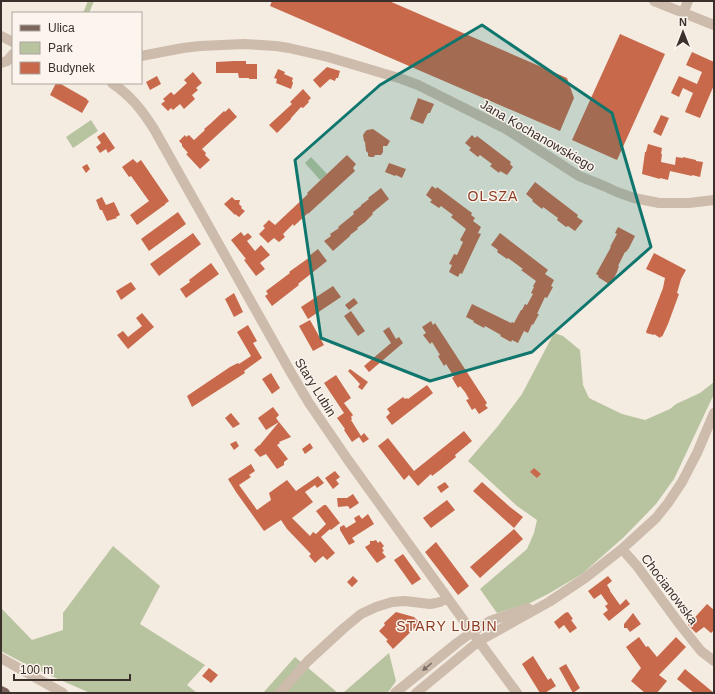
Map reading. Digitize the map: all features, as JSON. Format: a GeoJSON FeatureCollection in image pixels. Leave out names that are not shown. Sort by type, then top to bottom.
{"type":"FeatureCollection","features":[{"type":"Feature","properties":{"kind":"main road"},"geometry":{"type":"LineString","coordinates":[[1,691],[5,693]]}},
{"type":"Feature","properties":{"kind":"street"},"geometry":{"type":"LineString","coordinates":[[654,1],[714,24]]}},
{"type":"Feature","properties":{"kind":"street"},"geometry":{"type":"LineString","coordinates":[[683,13],[688,1]]}},
{"type":"Feature","properties":{"kind":"street"},"geometry":{"type":"LineString","coordinates":[[1,36],[12,42]]}},
{"type":"Feature","properties":{"kind":"street","name":"Jana Kochanowskiego"},"geometry":{"type":"LineString","coordinates":[[142,56],[182,48],[244,44],[289,48],[328,57],[418,85],[506,129],[579,176],[621,194],[641,200],[659,203],[689,203],[714,200]]}},
{"type":"Feature","properties":{"kind":"street"},"geometry":{"type":"LineString","coordinates":[[1,63],[12,55]]}},
{"type":"Feature","properties":{"kind":"street","name":"Stary Lubin"},"geometry":{"type":"LineString","coordinates":[[113,84],[130,96],[148,118],[309,403],[348,460],[517,693]]}},
{"type":"Feature","properties":{"kind":"street","name":"Chocianowska"},"geometry":{"type":"LineString","coordinates":[[416,693],[479,641],[548,602],[585,578],[622,549],[656,518],[674,494],[692,464],[714,413]]}},
{"type":"Feature","properties":{"kind":"street","name":"Chocianowska"},"geometry":{"type":"LineString","coordinates":[[622,549],[637,566],[701,651],[714,661]]}},
{"type":"Feature","properties":{"kind":"street"},"geometry":{"type":"LineString","coordinates":[[280,693],[308,662],[361,614],[376,606],[392,602],[405,601],[430,604],[436,603],[447,597]]}},
{"type":"Feature","properties":{"kind":"street","name":"Chocianowska"},"geometry":{"type":"LineString","coordinates":[[395,693],[451,647],[472,632],[498,618],[548,602]]}},
{"type":"Feature","properties":{"kind":"street"},"geometry":{"type":"LineString","coordinates":[[1,658],[63,693]]}},
{"type":"Feature","properties":{"kind":"highlighted area"},"geometry":{"type":"Polygon","coordinates":[[[482,25],[612,113],[651,247],[532,352],[430,381],[321,338],[295,160],[380,85],[482,25]]]}},
{"type":"Feature","properties":{"kind":"green space"},"geometry":{"type":"Polygon","coordinates":[[[88,1],[94,1],[89,12],[83,12],[88,1]]]}},
{"type":"Feature","properties":{"kind":"green space"},"geometry":{"type":"Polygon","coordinates":[[[91,120],[98,131],[73,148],[66,137],[91,120]]]}},
{"type":"Feature","properties":{"kind":"green space"},"geometry":{"type":"Polygon","coordinates":[[[311,157],[327,174],[320,180],[305,163],[311,157]]]}},
{"type":"Feature","properties":{"kind":"green space"},"geometry":{"type":"Polygon","coordinates":[[[554,333],[563,336],[580,350],[583,385],[589,398],[622,414],[645,420],[700,393],[714,382],[714,394],[674,479],[656,504],[624,537],[582,574],[530,603],[497,613],[480,589],[527,549],[534,533],[537,520],[517,506],[468,461],[498,426],[522,394],[554,333]]]}},
{"type":"Feature","properties":{"kind":"green space"},"geometry":{"type":"Polygon","coordinates":[[[113,546],[160,586],[140,624],[205,665],[187,685],[197,693],[90,693],[31,667],[1,651],[1,608],[32,640],[63,630],[63,613],[113,546]]]}},
{"type":"Feature","properties":{"kind":"green space"},"geometry":{"type":"Polygon","coordinates":[[[389,653],[396,681],[389,691],[386,693],[343,693],[389,653]]]}},
{"type":"Feature","properties":{"kind":"green space"},"geometry":{"type":"Polygon","coordinates":[[[295,657],[338,693],[263,693],[295,657]]]}},
{"type":"Feature","properties":{"kind":"building"},"geometry":{"type":"Polygon","coordinates":[[[272,1],[389,1],[567,78],[574,98],[560,131],[270,6],[272,1]]]}},
{"type":"Feature","properties":{"kind":"building"},"geometry":{"type":"Polygon","coordinates":[[[620,34],[665,54],[617,160],[572,140],[620,34]]]}},
{"type":"Feature","properties":{"kind":"building"},"geometry":{"type":"Polygon","coordinates":[[[692,52],[714,62],[714,85],[700,118],[685,112],[693,93],[683,88],[679,97],[671,93],[679,76],[697,84],[702,72],[686,65],[692,52]]]}},
{"type":"Feature","properties":{"kind":"building"},"geometry":{"type":"Polygon","coordinates":[[[246,61],[246,64],[257,64],[257,79],[239,78],[238,73],[216,73],[216,62],[246,61]]]}},
{"type":"Feature","properties":{"kind":"building"},"geometry":{"type":"Polygon","coordinates":[[[327,67],[340,71],[338,78],[336,78],[335,81],[330,79],[320,88],[313,80],[327,67]]]}},
{"type":"Feature","properties":{"kind":"building"},"geometry":{"type":"Polygon","coordinates":[[[278,69],[285,72],[284,74],[293,78],[291,89],[276,83],[277,79],[274,78],[278,69]]]}},
{"type":"Feature","properties":{"kind":"building"},"geometry":{"type":"Polygon","coordinates":[[[193,72],[202,83],[196,88],[198,90],[192,95],[195,99],[184,109],[180,104],[173,110],[171,108],[168,111],[161,104],[165,101],[163,99],[171,92],[174,95],[187,83],[184,80],[193,72]]]}},
{"type":"Feature","properties":{"kind":"building"},"geometry":{"type":"Polygon","coordinates":[[[157,76],[161,84],[150,90],[146,82],[157,76]]]}},
{"type":"Feature","properties":{"kind":"building"},"geometry":{"type":"Polygon","coordinates":[[[56,84],[61,84],[89,101],[82,113],[50,95],[56,84]]]}},
{"type":"Feature","properties":{"kind":"building"},"geometry":{"type":"Polygon","coordinates":[[[303,89],[311,98],[308,101],[309,102],[303,108],[301,107],[277,133],[269,125],[292,104],[290,102],[303,89]]]}},
{"type":"Feature","properties":{"kind":"building"},"geometry":{"type":"Polygon","coordinates":[[[418,98],[434,104],[423,124],[410,119],[418,98]]]}},
{"type":"Feature","properties":{"kind":"building"},"geometry":{"type":"Polygon","coordinates":[[[229,108],[237,117],[202,149],[210,160],[200,169],[186,154],[188,153],[179,141],[185,135],[186,137],[189,135],[194,140],[205,130],[204,129],[229,108]]]}},
{"type":"Feature","properties":{"kind":"building"},"geometry":{"type":"Polygon","coordinates":[[[661,115],[669,118],[661,136],[653,132],[661,115]]]}},
{"type":"Feature","properties":{"kind":"building"},"geometry":{"type":"Polygon","coordinates":[[[373,129],[390,141],[387,146],[383,146],[383,152],[381,155],[370,157],[366,151],[363,135],[367,130],[373,129]]]}},
{"type":"Feature","properties":{"kind":"building"},"geometry":{"type":"Polygon","coordinates":[[[104,132],[115,148],[108,153],[106,149],[100,153],[96,147],[101,143],[97,137],[104,132]]]}},
{"type":"Feature","properties":{"kind":"building"},"geometry":{"type":"Polygon","coordinates":[[[472,135],[475,138],[477,136],[511,162],[510,164],[513,167],[507,175],[500,171],[499,173],[490,166],[492,164],[480,155],[478,157],[469,150],[471,148],[465,143],[472,135]]]}},
{"type":"Feature","properties":{"kind":"building"},"geometry":{"type":"Polygon","coordinates":[[[648,144],[662,148],[661,162],[675,165],[676,157],[683,157],[703,162],[700,177],[670,171],[668,180],[642,174],[645,152],[648,144]]]}},
{"type":"Feature","properties":{"kind":"building"},"geometry":{"type":"Polygon","coordinates":[[[347,155],[356,164],[353,168],[355,171],[294,226],[293,224],[283,234],[285,237],[279,242],[274,238],[268,243],[259,234],[265,228],[263,226],[269,220],[275,225],[347,155]]]}},
{"type":"Feature","properties":{"kind":"building"},"geometry":{"type":"Polygon","coordinates":[[[133,159],[137,163],[141,160],[169,201],[137,225],[130,215],[149,201],[131,176],[129,177],[122,167],[133,159]]]}},
{"type":"Feature","properties":{"kind":"building"},"geometry":{"type":"Polygon","coordinates":[[[389,163],[406,169],[402,178],[385,172],[389,163]]]}},
{"type":"Feature","properties":{"kind":"building"},"geometry":{"type":"Polygon","coordinates":[[[87,164],[90,169],[86,173],[82,167],[87,164]]]}},
{"type":"Feature","properties":{"kind":"building"},"geometry":{"type":"Polygon","coordinates":[[[535,182],[578,215],[577,217],[583,221],[575,231],[568,226],[566,227],[557,220],[558,218],[543,207],[542,209],[526,194],[535,182]]]}},
{"type":"Feature","properties":{"kind":"building"},"geometry":{"type":"Polygon","coordinates":[[[432,186],[436,189],[437,187],[472,213],[471,215],[475,218],[473,221],[481,227],[478,233],[481,234],[462,274],[460,273],[458,277],[449,272],[452,265],[449,264],[454,254],[457,255],[463,242],[460,240],[466,229],[451,217],[453,215],[441,206],[439,208],[430,202],[432,200],[426,195],[432,186]]]}},
{"type":"Feature","properties":{"kind":"building"},"geometry":{"type":"Polygon","coordinates":[[[381,188],[389,199],[372,213],[373,214],[365,222],[357,228],[358,229],[333,251],[324,241],[354,214],[353,212],[369,199],[368,198],[381,188]]]}},
{"type":"Feature","properties":{"kind":"building"},"geometry":{"type":"Polygon","coordinates":[[[102,197],[106,205],[114,202],[120,215],[116,217],[117,218],[107,221],[96,200],[102,197]]]}},
{"type":"Feature","properties":{"kind":"building"},"geometry":{"type":"Polygon","coordinates":[[[232,197],[235,200],[240,200],[239,204],[245,211],[239,217],[224,204],[232,197]]]}},
{"type":"Feature","properties":{"kind":"building"},"geometry":{"type":"Polygon","coordinates":[[[178,212],[186,224],[149,251],[141,239],[178,212]]]}},
{"type":"Feature","properties":{"kind":"building"},"geometry":{"type":"Polygon","coordinates":[[[618,227],[635,236],[618,266],[617,272],[611,284],[609,284],[596,274],[611,247],[617,234],[615,233],[618,227]]]}},
{"type":"Feature","properties":{"kind":"building"},"geometry":{"type":"Polygon","coordinates":[[[241,232],[244,236],[248,233],[252,237],[247,241],[255,251],[261,245],[270,255],[260,263],[265,269],[256,276],[244,260],[246,259],[231,240],[241,232]]]}},
{"type":"Feature","properties":{"kind":"building"},"geometry":{"type":"Polygon","coordinates":[[[193,233],[201,244],[159,276],[150,264],[193,233]]]}},
{"type":"Feature","properties":{"kind":"building"},"geometry":{"type":"Polygon","coordinates":[[[500,233],[548,270],[545,274],[554,280],[551,286],[553,287],[547,298],[545,297],[533,325],[532,324],[528,333],[524,331],[518,343],[512,340],[511,342],[485,326],[484,328],[466,317],[472,304],[511,323],[514,323],[521,310],[525,304],[527,305],[533,294],[531,293],[536,281],[521,270],[523,269],[497,252],[498,250],[491,245],[500,233]]]}},
{"type":"Feature","properties":{"kind":"building"},"geometry":{"type":"Polygon","coordinates":[[[318,249],[327,261],[272,306],[265,296],[268,294],[266,291],[318,249]]]}},
{"type":"Feature","properties":{"kind":"building"},"geometry":{"type":"Polygon","coordinates":[[[654,253],[686,270],[681,279],[677,293],[679,294],[668,324],[662,337],[661,336],[660,338],[654,334],[646,333],[663,288],[665,278],[646,269],[654,253]]]}},
{"type":"Feature","properties":{"kind":"building"},"geometry":{"type":"Polygon","coordinates":[[[211,263],[219,274],[186,298],[180,289],[211,263]]]}},
{"type":"Feature","properties":{"kind":"building"},"geometry":{"type":"Polygon","coordinates":[[[131,282],[136,289],[121,300],[116,291],[131,282]]]}},
{"type":"Feature","properties":{"kind":"building"},"geometry":{"type":"Polygon","coordinates":[[[333,286],[341,297],[308,319],[301,307],[333,286]]]}},
{"type":"Feature","properties":{"kind":"building"},"geometry":{"type":"Polygon","coordinates":[[[234,293],[243,312],[234,317],[225,299],[234,293]]]}},
{"type":"Feature","properties":{"kind":"building"},"geometry":{"type":"Polygon","coordinates":[[[354,298],[358,303],[349,310],[345,305],[354,298]]]}},
{"type":"Feature","properties":{"kind":"building"},"geometry":{"type":"Polygon","coordinates":[[[351,311],[365,331],[358,336],[344,316],[351,311]]]}},
{"type":"Feature","properties":{"kind":"building"},"geometry":{"type":"Polygon","coordinates":[[[142,313],[154,327],[128,349],[117,335],[123,331],[128,337],[142,326],[136,318],[142,313]]]}},
{"type":"Feature","properties":{"kind":"building"},"geometry":{"type":"Polygon","coordinates":[[[310,320],[324,345],[313,351],[299,326],[310,320]]]}},
{"type":"Feature","properties":{"kind":"building"},"geometry":{"type":"Polygon","coordinates":[[[431,321],[433,325],[435,323],[487,403],[485,405],[488,408],[479,414],[475,408],[472,410],[466,400],[469,399],[465,392],[460,386],[458,388],[452,378],[454,377],[446,364],[444,366],[438,356],[440,355],[432,342],[430,344],[423,335],[426,333],[422,327],[431,321]]]}},
{"type":"Feature","properties":{"kind":"building"},"geometry":{"type":"Polygon","coordinates":[[[248,325],[257,341],[253,343],[262,358],[244,371],[245,373],[192,407],[187,396],[230,367],[238,363],[239,364],[251,356],[237,332],[248,325]]]}},
{"type":"Feature","properties":{"kind":"building"},"geometry":{"type":"Polygon","coordinates":[[[389,327],[396,339],[399,337],[403,343],[369,372],[364,366],[391,343],[383,331],[389,327]]]}},
{"type":"Feature","properties":{"kind":"building"},"geometry":{"type":"Polygon","coordinates":[[[350,369],[368,382],[362,390],[358,387],[360,384],[348,371],[350,369]]]}},
{"type":"Feature","properties":{"kind":"building"},"geometry":{"type":"Polygon","coordinates":[[[271,373],[280,388],[272,394],[262,379],[271,373]]]}},
{"type":"Feature","properties":{"kind":"building"},"geometry":{"type":"Polygon","coordinates":[[[336,375],[351,398],[344,403],[353,415],[351,420],[361,436],[364,433],[369,439],[363,443],[359,437],[352,442],[337,418],[344,413],[324,383],[336,375]]]}},
{"type":"Feature","properties":{"kind":"building"},"geometry":{"type":"Polygon","coordinates":[[[427,385],[433,393],[392,425],[386,417],[390,413],[387,409],[403,397],[408,399],[427,385]]]}},
{"type":"Feature","properties":{"kind":"building"},"geometry":{"type":"Polygon","coordinates":[[[273,407],[279,415],[276,418],[279,422],[266,430],[258,418],[273,407]]]}},
{"type":"Feature","properties":{"kind":"building"},"geometry":{"type":"Polygon","coordinates":[[[231,413],[240,424],[233,428],[225,418],[231,413]]]}},
{"type":"Feature","properties":{"kind":"building"},"geometry":{"type":"Polygon","coordinates":[[[279,422],[291,437],[279,442],[280,443],[277,445],[288,459],[284,462],[284,465],[277,469],[266,454],[260,457],[254,450],[279,422]]]}},
{"type":"Feature","properties":{"kind":"building"},"geometry":{"type":"Polygon","coordinates":[[[464,431],[472,441],[455,455],[456,457],[432,476],[431,474],[418,486],[409,475],[404,480],[378,446],[388,438],[414,471],[464,431]]]}},
{"type":"Feature","properties":{"kind":"building"},"geometry":{"type":"Polygon","coordinates":[[[236,441],[239,446],[234,450],[230,444],[236,441]]]}},
{"type":"Feature","properties":{"kind":"building"},"geometry":{"type":"Polygon","coordinates":[[[310,443],[313,448],[305,454],[302,449],[310,443]]]}},
{"type":"Feature","properties":{"kind":"building"},"geometry":{"type":"Polygon","coordinates":[[[251,464],[255,471],[249,475],[251,477],[239,485],[257,510],[271,500],[269,493],[287,480],[296,491],[318,476],[324,483],[317,488],[315,485],[305,492],[313,502],[292,518],[310,536],[313,532],[316,534],[326,524],[316,511],[326,505],[340,523],[321,537],[335,553],[327,560],[323,556],[315,563],[309,556],[311,554],[287,529],[281,520],[264,531],[228,479],[251,464]]]}},
{"type":"Feature","properties":{"kind":"building"},"geometry":{"type":"Polygon","coordinates":[[[534,468],[541,474],[537,478],[530,472],[534,468]]]}},
{"type":"Feature","properties":{"kind":"building"},"geometry":{"type":"Polygon","coordinates":[[[335,471],[340,477],[336,480],[339,484],[333,489],[325,478],[335,471]]]}},
{"type":"Feature","properties":{"kind":"building"},"geometry":{"type":"Polygon","coordinates":[[[445,482],[449,487],[441,493],[437,487],[445,482]]]}},
{"type":"Feature","properties":{"kind":"building"},"geometry":{"type":"Polygon","coordinates":[[[482,482],[523,517],[514,528],[473,491],[482,482]]]}},
{"type":"Feature","properties":{"kind":"building"},"geometry":{"type":"Polygon","coordinates":[[[353,494],[359,503],[350,509],[348,506],[338,507],[337,498],[347,498],[353,494]]]}},
{"type":"Feature","properties":{"kind":"building"},"geometry":{"type":"Polygon","coordinates":[[[447,500],[455,510],[431,528],[423,518],[447,500]]]}},
{"type":"Feature","properties":{"kind":"building"},"geometry":{"type":"Polygon","coordinates":[[[368,514],[374,524],[352,538],[355,542],[349,545],[340,530],[340,527],[344,525],[346,528],[356,522],[354,518],[359,515],[362,519],[368,514]]]}},
{"type":"Feature","properties":{"kind":"building"},"geometry":{"type":"Polygon","coordinates":[[[514,529],[523,539],[480,578],[470,567],[514,529]]]}},
{"type":"Feature","properties":{"kind":"building"},"geometry":{"type":"Polygon","coordinates":[[[376,540],[378,543],[380,541],[384,546],[382,548],[384,551],[382,552],[386,557],[377,563],[365,547],[370,544],[370,541],[376,540]]]}},
{"type":"Feature","properties":{"kind":"building"},"geometry":{"type":"Polygon","coordinates":[[[436,542],[469,586],[458,595],[425,552],[436,542]]]}},
{"type":"Feature","properties":{"kind":"building"},"geometry":{"type":"Polygon","coordinates":[[[403,554],[421,579],[412,585],[394,560],[403,554]]]}},
{"type":"Feature","properties":{"kind":"building"},"geometry":{"type":"Polygon","coordinates":[[[353,576],[358,581],[352,587],[347,582],[353,576]]]}},
{"type":"Feature","properties":{"kind":"building"},"geometry":{"type":"Polygon","coordinates":[[[608,576],[612,581],[607,585],[620,605],[626,599],[630,604],[609,621],[603,614],[608,610],[605,606],[608,604],[601,594],[594,599],[588,591],[608,576]]]}},
{"type":"Feature","properties":{"kind":"building"},"geometry":{"type":"Polygon","coordinates":[[[707,604],[714,610],[714,630],[711,633],[704,627],[696,633],[688,625],[707,604]]]}},
{"type":"Feature","properties":{"kind":"building"},"geometry":{"type":"Polygon","coordinates":[[[396,612],[414,617],[420,623],[393,649],[386,641],[388,640],[379,631],[385,625],[384,623],[396,612]]]}},
{"type":"Feature","properties":{"kind":"building"},"geometry":{"type":"Polygon","coordinates":[[[568,612],[573,619],[571,620],[577,628],[570,633],[564,625],[559,629],[554,622],[568,612]]]}},
{"type":"Feature","properties":{"kind":"building"},"geometry":{"type":"Polygon","coordinates":[[[633,613],[641,624],[630,632],[627,628],[624,628],[624,624],[633,613]]]}},
{"type":"Feature","properties":{"kind":"building"},"geometry":{"type":"Polygon","coordinates":[[[639,637],[646,647],[648,646],[657,657],[676,637],[686,647],[659,675],[667,681],[657,693],[645,693],[631,681],[641,668],[626,647],[639,637]]]}},
{"type":"Feature","properties":{"kind":"building"},"geometry":{"type":"Polygon","coordinates":[[[533,656],[548,680],[551,678],[556,686],[545,693],[540,693],[522,664],[533,656]]]}},
{"type":"Feature","properties":{"kind":"building"},"geometry":{"type":"Polygon","coordinates":[[[566,664],[580,688],[573,693],[559,668],[566,664]]]}},
{"type":"Feature","properties":{"kind":"building"},"geometry":{"type":"Polygon","coordinates":[[[209,668],[218,675],[211,683],[202,676],[209,668]]]}},
{"type":"Feature","properties":{"kind":"building"},"geometry":{"type":"Polygon","coordinates":[[[685,669],[714,693],[694,693],[677,679],[685,669]]]}},
{"type":"Feature","properties":{"kind":"district","name":"OLSZA"},"geometry":{"type":"Point","coordinates":[493,196]}},
{"type":"Feature","properties":{"kind":"district","name":"STARY LUBIN"},"geometry":{"type":"Point","coordinates":[447,626]}}]}
